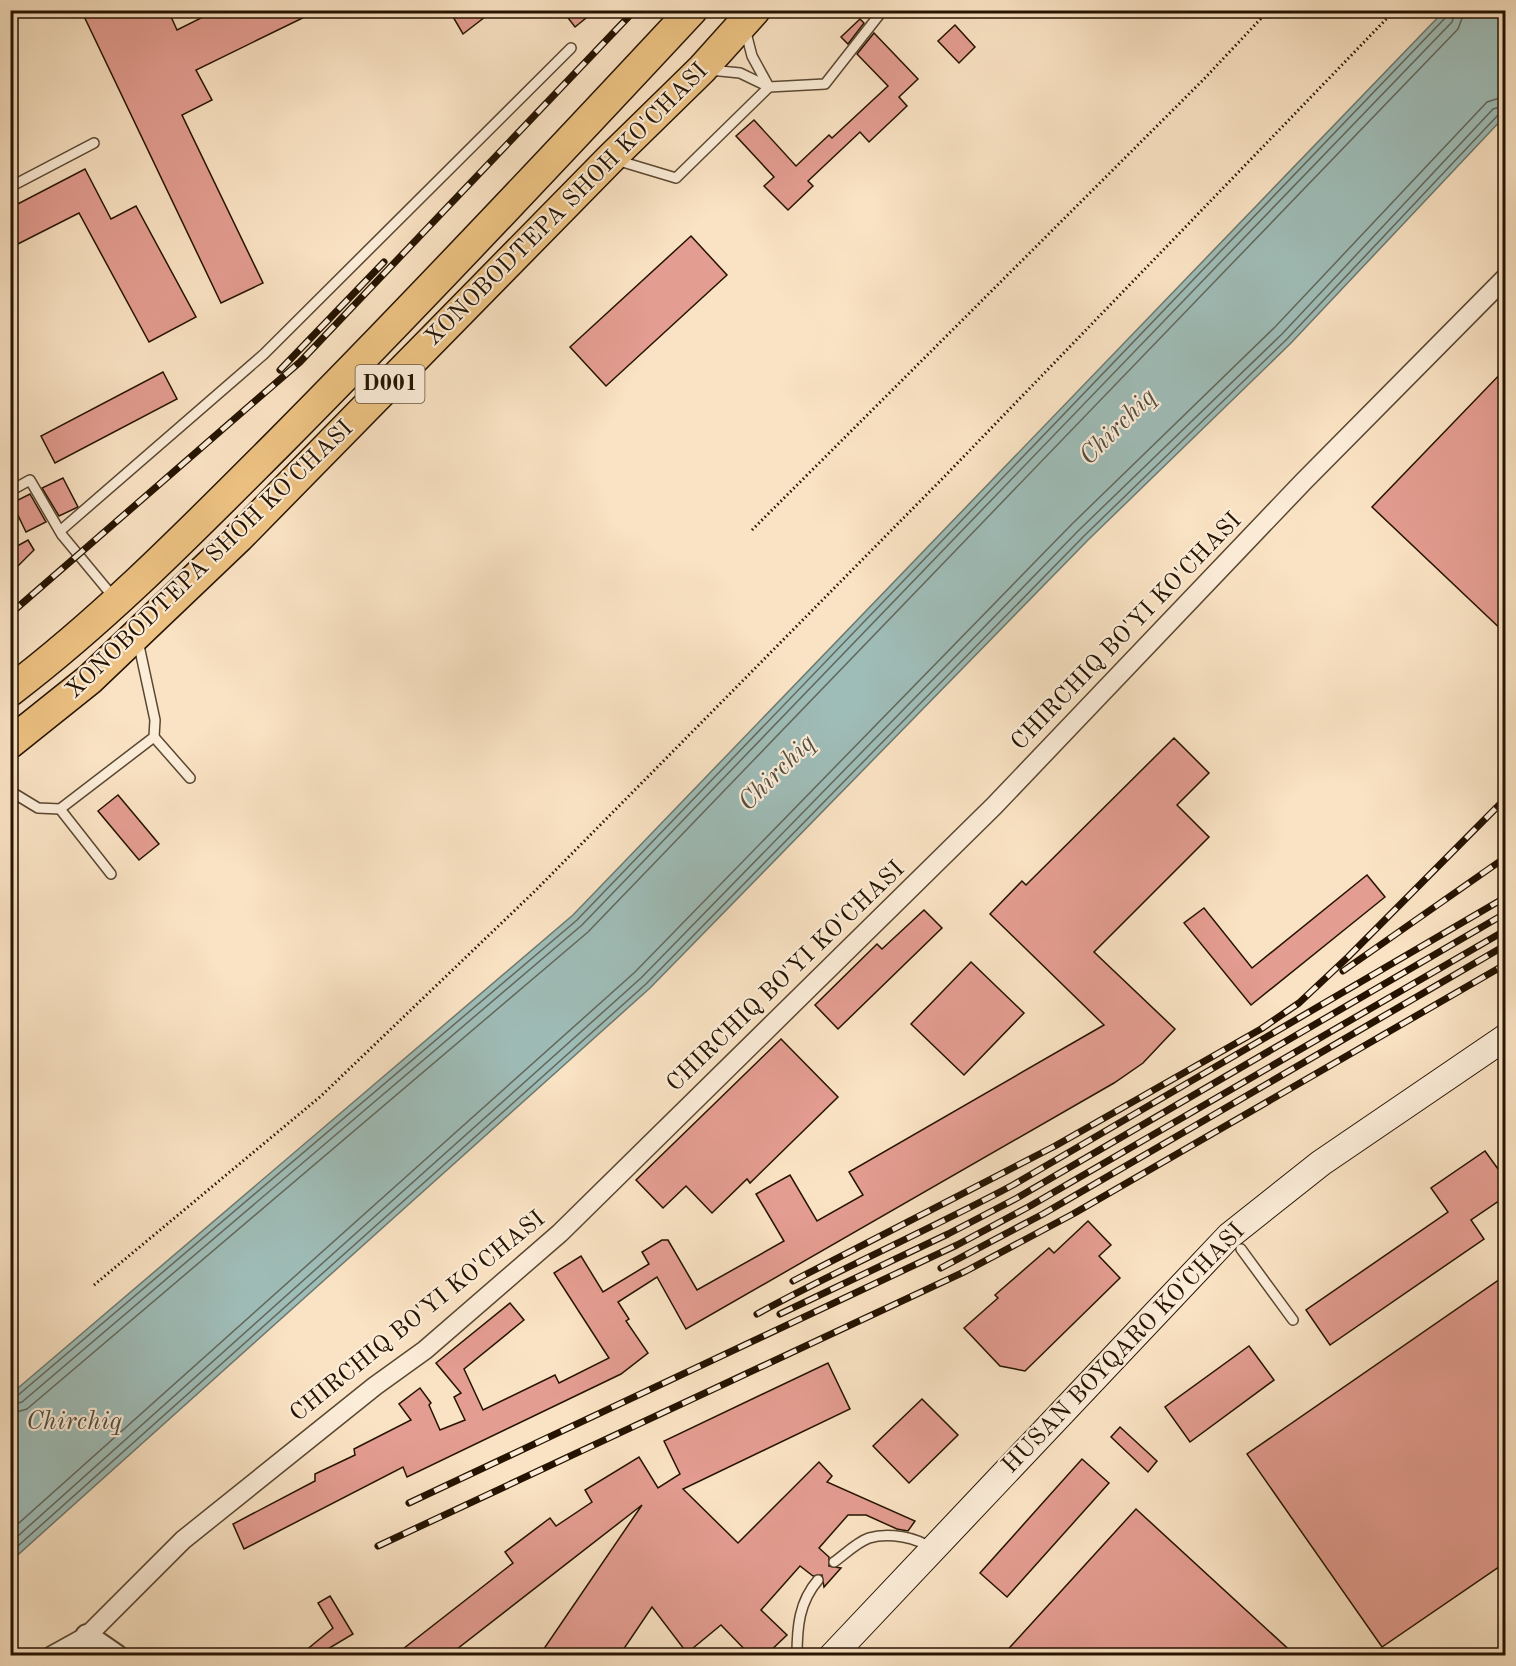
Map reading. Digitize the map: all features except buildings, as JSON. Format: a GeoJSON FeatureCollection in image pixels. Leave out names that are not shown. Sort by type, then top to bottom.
{"type":"FeatureCollection","features":[{"type":"Feature","properties":{"kind":"highway","name":"XONOBODTEPA SHOH KO'CHASI"},"geometry":{"type":"LineString","coordinates":[[10,691],[116,601],[345,376],[692,10]]}},
{"type":"Feature","properties":{"kind":"highway","name":"XONOBODTEPA SHOH KO'CHASI"},"geometry":{"type":"LineString","coordinates":[[10,742],[90,679],[137,637],[325,451],[610,158],[702,69],[749,17]]}},
{"type":"Feature","properties":{"kind":"main road","name":"HUSAN BOYQARO KO'CHASI"},"geometry":{"type":"LineString","coordinates":[[832,1656],[932,1550],[1235,1242],[1321,1162],[1506,1037]]}},
{"type":"Feature","properties":{"kind":"main road","name":"HUSAN BOYQARO KO'CHASI"},"geometry":{"type":"LineString","coordinates":[[854,1656],[1235,1242],[1506,1057]]}},
{"type":"Feature","properties":{"kind":"street","name":"CHIRCHIQ BO'YI KO'CHASI"},"geometry":{"type":"LineString","coordinates":[[51,1656],[87,1636],[183,1540],[375,1386],[425,1350],[560,1233],[994,806],[1304,481],[1506,277]]}},
{"type":"Feature","properties":{"kind":"street"},"geometry":{"type":"LineString","coordinates":[[87,1636],[116,1656]]}},
{"type":"Feature","properties":{"kind":"lane"},"geometry":{"type":"LineString","coordinates":[[702,69],[740,73],[769,87],[825,84],[883,10]]}},
{"type":"Feature","properties":{"kind":"lane"},"geometry":{"type":"LineString","coordinates":[[749,17],[752,56],[769,87]]}},
{"type":"Feature","properties":{"kind":"lane"},"geometry":{"type":"LineString","coordinates":[[60,531],[264,354],[571,48]]}},
{"type":"Feature","properties":{"kind":"lane"},"geometry":{"type":"LineString","coordinates":[[610,158],[676,178],[769,87]]}},
{"type":"Feature","properties":{"kind":"lane"},"geometry":{"type":"LineString","coordinates":[[10,187],[94,142]]}},
{"type":"Feature","properties":{"kind":"lane"},"geometry":{"type":"LineString","coordinates":[[10,491],[30,480],[60,531],[116,601]]}},
{"type":"Feature","properties":{"kind":"lane"},"geometry":{"type":"LineString","coordinates":[[137,637],[155,720],[154,737],[190,778]]}},
{"type":"Feature","properties":{"kind":"lane"},"geometry":{"type":"LineString","coordinates":[[10,791],[38,808],[60,809],[154,737]]}},
{"type":"Feature","properties":{"kind":"lane"},"geometry":{"type":"LineString","coordinates":[[60,809],[111,874]]}},
{"type":"Feature","properties":{"kind":"lane"},"geometry":{"type":"LineString","coordinates":[[1235,1242],[1293,1320]]}},
{"type":"Feature","properties":{"kind":"lane"},"geometry":{"type":"LineString","coordinates":[[834,1562],[869,1538],[895,1536],[921,1540],[932,1550]]}},
{"type":"Feature","properties":{"kind":"lane"},"geometry":{"type":"LineString","coordinates":[[797,1656],[797,1628],[806,1594],[818,1580]]}},
{"type":"Feature","properties":{"kind":"path"},"geometry":{"type":"LineString","coordinates":[[752,530],[1196,87],[1269,10]]}},
{"type":"Feature","properties":{"kind":"path"},"geometry":{"type":"LineString","coordinates":[[94,1285],[321,1096],[535,891],[944,477],[1395,10]]}},
{"type":"Feature","properties":{"kind":"water","name":"Chirchiq"},"geometry":{"type":"Polygon","coordinates":[[[1445,10],[1505,11],[1505,116],[1291,343],[1088,540],[650,988],[11,1561],[11,1394],[573,915],[1445,10]]]}},
{"type":"Feature","properties":{"kind":"railway"},"geometry":{"type":"LineString","coordinates":[[10,614],[300,362],[635,10]]}},
{"type":"Feature","properties":{"kind":"railway"},"geometry":{"type":"LineString","coordinates":[[280,370],[384,262]]}},
{"type":"Feature","properties":{"kind":"railway"},"geometry":{"type":"LineString","coordinates":[[793,1281],[1055,1146],[1261,1029],[1299,1003],[1348,957],[1506,798]]}},
{"type":"Feature","properties":{"kind":"railway"},"geometry":{"type":"LineString","coordinates":[[1343,971],[1506,857]]}},
{"type":"Feature","properties":{"kind":"railway"},"geometry":{"type":"LineString","coordinates":[[757,1314],[1013,1185],[1506,897]]}},
{"type":"Feature","properties":{"kind":"railway"},"geometry":{"type":"LineString","coordinates":[[780,1314],[948,1234],[1017,1198],[1506,913]]}},
{"type":"Feature","properties":{"kind":"railway"},"geometry":{"type":"LineString","coordinates":[[409,1503],[957,1245],[1030,1206],[1506,930]]}},
{"type":"Feature","properties":{"kind":"railway"},"geometry":{"type":"LineString","coordinates":[[941,1268],[1043,1214],[1506,945]]}},
{"type":"Feature","properties":{"kind":"railway"},"geometry":{"type":"LineString","coordinates":[[378,1546],[966,1271],[1073,1214],[1506,964]]}}]}
